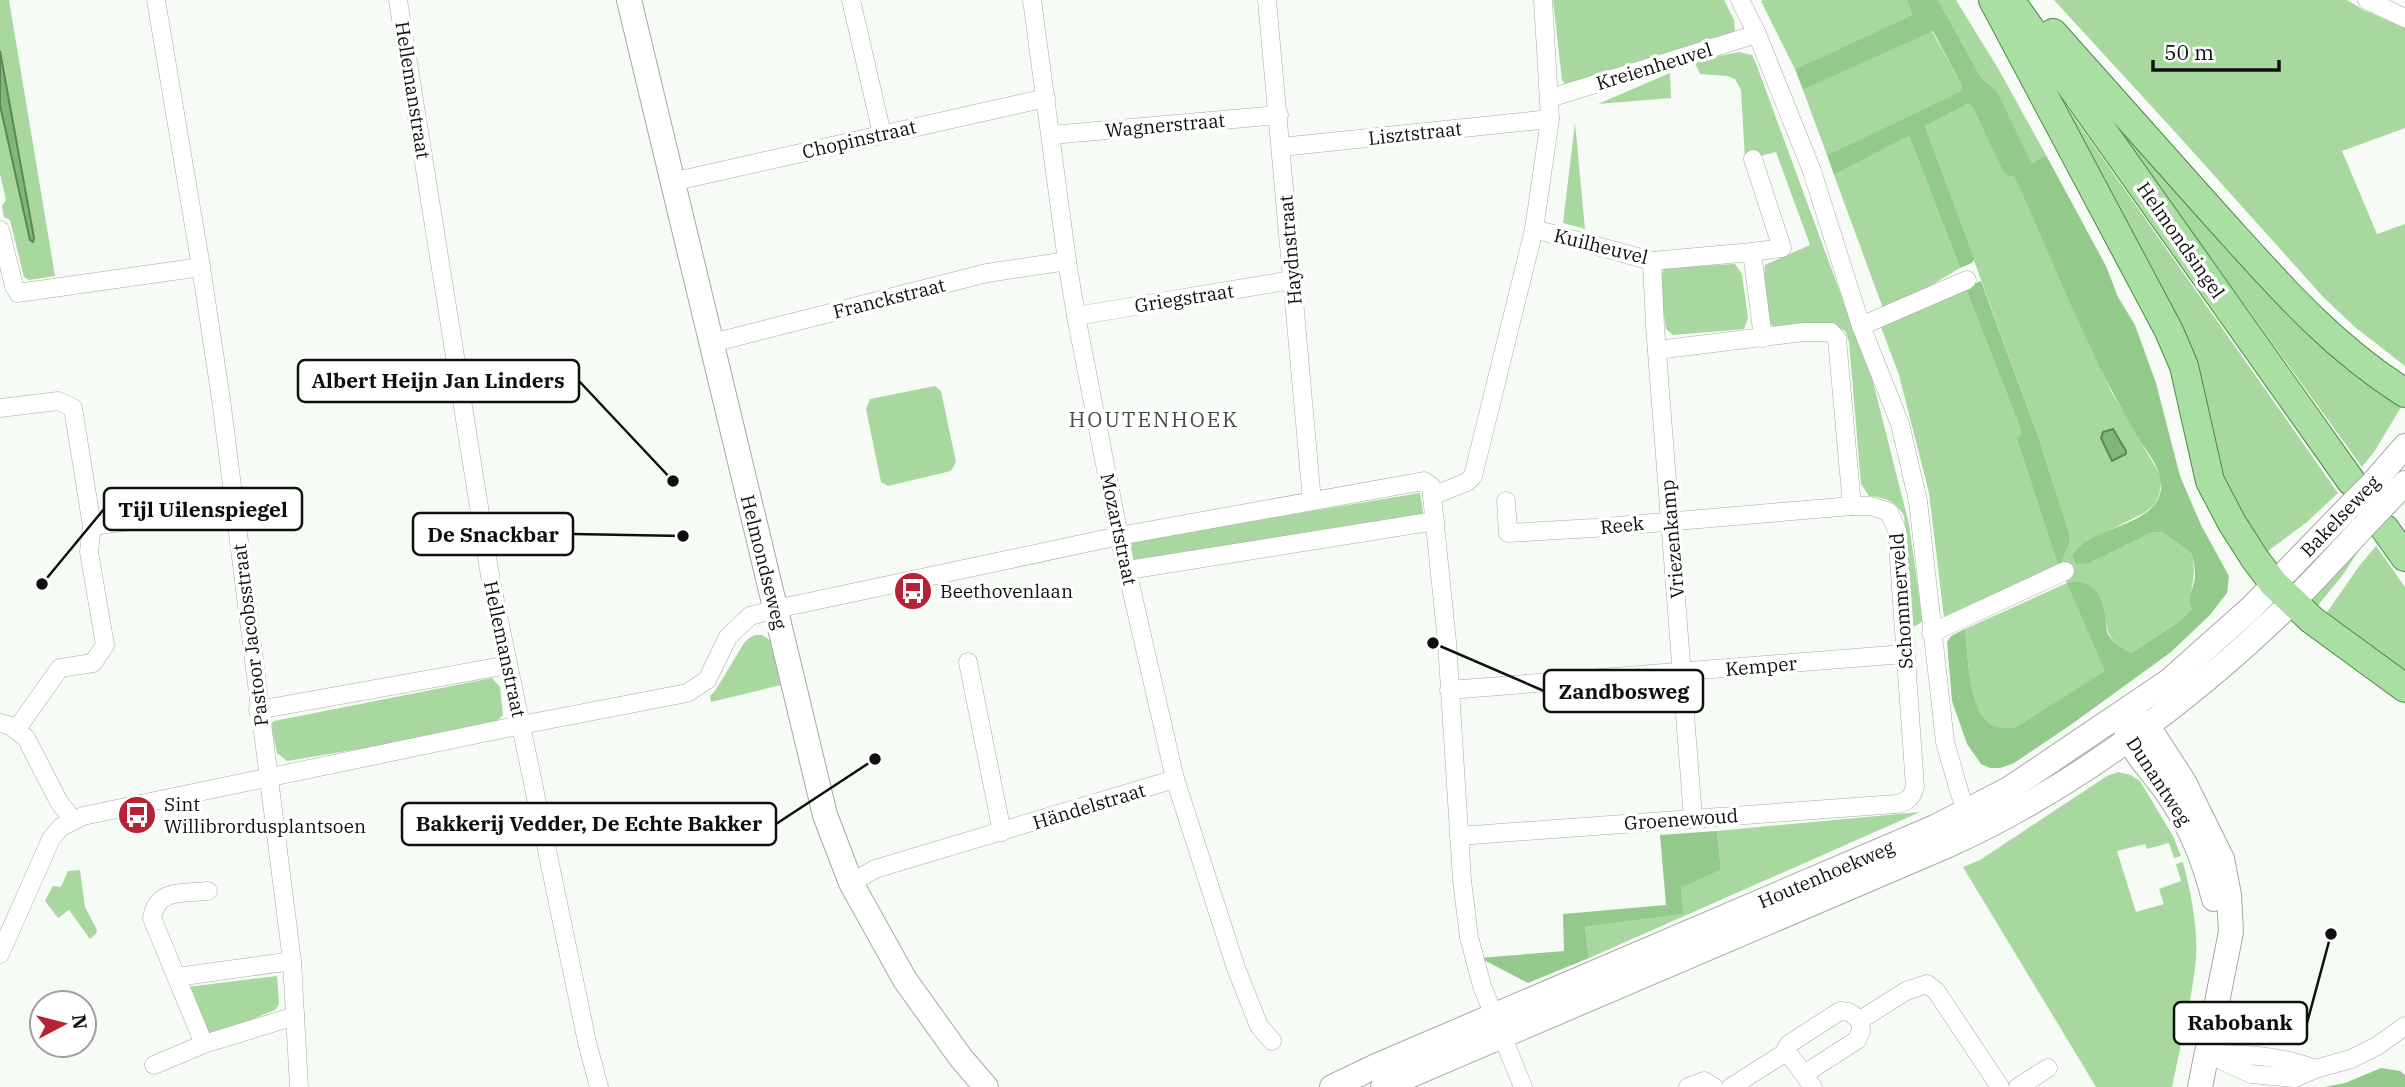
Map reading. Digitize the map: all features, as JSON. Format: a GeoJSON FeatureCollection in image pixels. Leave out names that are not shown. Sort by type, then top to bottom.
{"type":"FeatureCollection","features":[{"type":"Feature","properties":{"kind":"main road"},"geometry":{"type":"LineString","coordinates":[[2006,2],[2049,29],[2291,299],[2336,343],[2372,372],[2405,393]]}},
{"type":"Feature","properties":{"kind":"main road"},"geometry":{"type":"LineString","coordinates":[[2006,2],[2169,331],[2184,366],[2210,481],[2232,523],[2283,593],[2312,621],[2405,688]]}},
{"type":"Feature","properties":{"kind":"main road","name":"Helmondsingel"},"geometry":{"type":"LineString","coordinates":[[2006,2],[2405,557]]}},
{"type":"Feature","properties":{"kind":"street","name":"Pastoor Jacobsstraat"},"geometry":{"type":"LineString","coordinates":[[156,0],[201,267],[234,507],[292,961],[299,1087]]}},
{"type":"Feature","properties":{"kind":"street","name":"Hellemanstraat"},"geometry":{"type":"LineString","coordinates":[[398,0],[491,582],[587,1042],[599,1087]]}},
{"type":"Feature","properties":{"kind":"street","name":"Helmondseweg"},"geometry":{"type":"LineString","coordinates":[[629,0],[825,815],[851,883],[905,980],[961,1058],[986,1087]]}},
{"type":"Feature","properties":{"kind":"street"},"geometry":{"type":"LineString","coordinates":[[851,0],[882,134]]}},
{"type":"Feature","properties":{"kind":"street","name":"Mozartstraat"},"geometry":{"type":"LineString","coordinates":[[1032,0],[1076,316],[1119,536],[1175,779],[1236,968],[1259,1026],[1272,1041]]}},
{"type":"Feature","properties":{"kind":"street","name":"Haydnstraat"},"geometry":{"type":"LineString","coordinates":[[1267,0],[1312,501]]}},
{"type":"Feature","properties":{"kind":"street"},"geometry":{"type":"LineString","coordinates":[[1432,496],[1468,482],[1474,476],[1534,229],[1550,119],[1542,0]]}},
{"type":"Feature","properties":{"kind":"street","name":"Schommerveld"},"geometry":{"type":"LineString","coordinates":[[1740,0],[1757,34],[1812,171],[1861,326],[1900,424],[1918,501],[1945,742],[1972,822]]}},
{"type":"Feature","properties":{"kind":"street"},"geometry":{"type":"LineString","coordinates":[[2367,0],[2405,18]]}},
{"type":"Feature","properties":{"kind":"street","name":"Kreienheuvel"},"geometry":{"type":"LineString","coordinates":[[1550,98],[1757,34]]}},
{"type":"Feature","properties":{"kind":"street","name":"Chopinstraat"},"geometry":{"type":"LineString","coordinates":[[672,181],[1046,98]]}},
{"type":"Feature","properties":{"kind":"street","name":"Wagnerstraat"},"geometry":{"type":"LineString","coordinates":[[1051,135],[1279,115]]}},
{"type":"Feature","properties":{"kind":"street","name":"Lisztstraat"},"geometry":{"type":"LineString","coordinates":[[1281,146],[1550,119]]}},
{"type":"Feature","properties":{"kind":"street"},"geometry":{"type":"LineString","coordinates":[[1753,159],[1782,248],[1752,252],[1763,338]]}},
{"type":"Feature","properties":{"kind":"street","name":"Kuilheuvel"},"geometry":{"type":"LineString","coordinates":[[1534,229],[1652,261],[1752,252]]}},
{"type":"Feature","properties":{"kind":"street"},"geometry":{"type":"LineString","coordinates":[[0,230],[18,293],[201,267]]}},
{"type":"Feature","properties":{"kind":"street","name":"Franckstraat"},"geometry":{"type":"LineString","coordinates":[[712,343],[987,273],[1067,261]]}},
{"type":"Feature","properties":{"kind":"street","name":"Vriezenkamp"},"geometry":{"type":"LineString","coordinates":[[1652,261],[1693,818]]}},
{"type":"Feature","properties":{"kind":"street","name":"Griegstraat"},"geometry":{"type":"LineString","coordinates":[[1076,316],[1292,280]]}},
{"type":"Feature","properties":{"kind":"street"},"geometry":{"type":"LineString","coordinates":[[1861,326],[1967,280]]}},
{"type":"Feature","properties":{"kind":"street"},"geometry":{"type":"LineString","coordinates":[[1657,350],[1804,332],[1831,332],[1837,339],[1852,506]]}},
{"type":"Feature","properties":{"kind":"street"},"geometry":{"type":"LineString","coordinates":[[0,408],[58,401],[73,408],[92,526],[89,552],[104,645],[93,663],[60,668],[8,727],[26,738],[59,802],[72,820]]}},
{"type":"Feature","properties":{"kind":"street","name":"Bakelseweg"},"geometry":{"type":"LineString","coordinates":[[2283,593],[2368,505],[2405,446]]}},
{"type":"Feature","properties":{"kind":"street"},"geometry":{"type":"LineString","coordinates":[[0,954],[51,839],[61,827],[72,820],[268,777],[687,693],[707,680],[728,636],[750,616],[776,609],[1119,536],[1424,481],[1431,486],[1435,522],[1469,937],[1475,967],[1523,1087]]}},
{"type":"Feature","properties":{"kind":"street","name":"Bakelseweg"},"geometry":{"type":"LineString","coordinates":[[2368,505],[2405,482]]}},
{"type":"Feature","properties":{"kind":"street","name":"Reek"},"geometry":{"type":"LineString","coordinates":[[1506,500],[1508,533],[1852,506]]}},
{"type":"Feature","properties":{"kind":"street","name":"Schommerveld"},"geometry":{"type":"LineString","coordinates":[[1852,506],[1871,506],[1889,512],[1897,530],[1915,787],[1909,800],[1903,803]]}},
{"type":"Feature","properties":{"kind":"street"},"geometry":{"type":"LineString","coordinates":[[92,526],[234,507]]}},
{"type":"Feature","properties":{"kind":"street"},"geometry":{"type":"LineString","coordinates":[[1128,570],[1435,522]]}},
{"type":"Feature","properties":{"kind":"street","name":"Schommerveld"},"geometry":{"type":"LineString","coordinates":[[1931,634],[2065,571]]}},
{"type":"Feature","properties":{"kind":"street","name":"Houtenhoekweg"},"geometry":{"type":"LineString","coordinates":[[1972,822],[2010,789],[2151,696],[2283,593]]}},
{"type":"Feature","properties":{"kind":"street","name":"Houtenhoekweg"},"geometry":{"type":"LineString","coordinates":[[1382,1087],[1498,1027],[2058,785],[2137,732],[2205,680],[2283,593]]}},
{"type":"Feature","properties":{"kind":"street","name":"Kemper"},"geometry":{"type":"LineString","coordinates":[[1449,690],[1904,654]]}},
{"type":"Feature","properties":{"kind":"street"},"geometry":{"type":"LineString","coordinates":[[968,662],[1002,832]]}},
{"type":"Feature","properties":{"kind":"street"},"geometry":{"type":"LineString","coordinates":[[258,710],[508,665]]}},
{"type":"Feature","properties":{"kind":"street","name":"Dunantweg"},"geometry":{"type":"LineString","coordinates":[[2123,713],[2184,782],[2222,859],[2229,895],[2231,932],[2200,1087]]}},
{"type":"Feature","properties":{"kind":"street","name":"Händelstraat"},"geometry":{"type":"LineString","coordinates":[[851,883],[875,869],[1175,779]]}},
{"type":"Feature","properties":{"kind":"street","name":"Groenewoud"},"geometry":{"type":"LineString","coordinates":[[1459,836],[1903,803]]}},
{"type":"Feature","properties":{"kind":"street"},"geometry":{"type":"LineString","coordinates":[[204,1044],[152,918],[154,905],[163,896],[208,891]]}},
{"type":"Feature","properties":{"kind":"street"},"geometry":{"type":"LineString","coordinates":[[177,977],[292,961]]}},
{"type":"Feature","properties":{"kind":"street"},"geometry":{"type":"LineString","coordinates":[[1860,1020],[1906,991],[1927,984],[1936,991],[2000,1087]]}},
{"type":"Feature","properties":{"kind":"street"},"geometry":{"type":"LineString","coordinates":[[1731,1087],[1783,1054],[1789,1044],[1840,1011],[1849,1012],[1860,1020],[1861,1031],[1857,1040],[1808,1080],[1791,1057],[1783,1054]]}},
{"type":"Feature","properties":{"kind":"street"},"geometry":{"type":"LineString","coordinates":[[154,1066],[204,1044],[295,1016]]}},
{"type":"Feature","properties":{"kind":"street"},"geometry":{"type":"LineString","coordinates":[[2208,1054],[2246,1054],[2295,1061],[2315,1069],[2351,1059],[2377,1046],[2405,1026]]}},
{"type":"Feature","properties":{"kind":"street","name":"Houtenhoekweg"},"geometry":{"type":"LineString","coordinates":[[1332,1087],[1376,1066],[1498,1027]]}},
{"type":"Feature","properties":{"kind":"street"},"geometry":{"type":"LineString","coordinates":[[2018,1087],[2048,1068]]}},
{"type":"Feature","properties":{"kind":"street"},"geometry":{"type":"LineString","coordinates":[[1688,1087],[1704,1081],[1714,1087]]}},
{"type":"Feature","properties":{"kind":"shaded area"},"geometry":{"type":"Polygon","coordinates":[[[0,0],[9,0],[55,276],[29,280],[24,277],[10,220],[4,217],[2,206],[6,200],[0,174],[0,0]]]}},
{"type":"Feature","properties":{"kind":"shaded area"},"geometry":{"type":"Polygon","coordinates":[[[1553,0],[1724,0],[1734,20],[1735,32],[1566,85],[1562,80],[1553,0]]]}},
{"type":"Feature","properties":{"kind":"shaded area"},"geometry":{"type":"Polygon","coordinates":[[[1907,0],[1912,15],[1795,69],[1761,1],[1907,0]]]}},
{"type":"Feature","properties":{"kind":"shaded area"},"geometry":{"type":"Polygon","coordinates":[[[1907,0],[1938,0],[1982,79],[1997,91],[2032,163],[2046,155],[2135,325],[2156,383],[2180,476],[2201,525],[2229,576],[2227,593],[2210,615],[2171,652],[2072,724],[2014,763],[2000,768],[1981,764],[1967,744],[1952,701],[1947,642],[1951,636],[1965,629],[1970,678],[1981,714],[1993,725],[2014,728],[2105,671],[2067,583],[2082,582],[2093,588],[2101,599],[2109,636],[2131,653],[2180,621],[2192,609],[2190,601],[2195,567],[2191,553],[2162,532],[2151,533],[2090,563],[2076,564],[2072,556],[2080,546],[2091,539],[2130,522],[2152,507],[2159,497],[2161,481],[2155,465],[2103,373],[2014,176],[2003,172],[1972,106],[1968,104],[1925,126],[1974,259],[1972,263],[1960,268],[1909,136],[1834,175],[1827,155],[1961,91],[1962,86],[1933,31],[1803,90],[1795,69],[1912,15],[1907,0]]]}},
{"type":"Feature","properties":{"kind":"shaded area"},"geometry":{"type":"Polygon","coordinates":[[[1938,0],[1956,0],[2046,155],[2032,163],[1997,91],[1982,79],[1938,0]]]}},
{"type":"Feature","properties":{"kind":"shaded area"},"geometry":{"type":"Polygon","coordinates":[[[2054,0],[2347,0],[2405,28],[2405,128],[2342,151],[2377,234],[2405,224],[2405,366],[2356,328],[2325,299],[2054,0]]]}},
{"type":"Feature","properties":{"kind":"shaded area"},"geometry":{"type":"Polygon","coordinates":[[[1932,31],[1962,86],[1961,91],[1827,155],[1803,90],[1932,31]]]}},
{"type":"Feature","properties":{"kind":"shaded area"},"geometry":{"type":"Polygon","coordinates":[[[2019,39],[2338,493],[2307,522],[2264,554],[2256,545],[2019,39]]]}},
{"type":"Feature","properties":{"kind":"shaded area"},"geometry":{"type":"Polygon","coordinates":[[[0,51],[33,242],[30,240],[0,105],[0,51]]]}},
{"type":"Feature","properties":{"kind":"shaded area"},"geometry":{"type":"Polygon","coordinates":[[[1739,52],[1752,55],[1757,66],[1873,382],[1909,524],[1922,617],[1922,622],[1915,626],[1912,625],[1904,516],[1890,501],[1869,496],[1861,484],[1849,342],[1845,331],[1832,324],[1776,330],[1766,309],[1765,265],[1810,245],[1776,152],[1745,160],[1741,90],[1735,79],[1700,74],[1694,61],[1739,52]]]}},
{"type":"Feature","properties":{"kind":"shaded area"},"geometry":{"type":"Polygon","coordinates":[[[1670,73],[1671,98],[1598,104],[1670,73]]]}},
{"type":"Feature","properties":{"kind":"shaded area"},"geometry":{"type":"Polygon","coordinates":[[[1968,104],[1972,106],[2003,172],[2008,176],[2014,175],[2112,393],[2162,478],[2159,496],[2154,505],[2144,513],[2090,540],[2074,552],[2090,563],[2151,533],[2162,532],[2191,553],[2194,569],[2192,609],[2180,621],[2131,653],[2111,637],[2104,611],[2068,584],[2106,671],[2014,728],[1993,725],[1981,714],[1970,678],[1965,629],[2067,583],[2060,568],[1950,619],[1944,617],[1929,493],[1899,375],[1881,327],[1965,287],[2021,430],[2021,436],[2035,428],[1925,126],[1968,104]]]}},
{"type":"Feature","properties":{"kind":"shaded area"},"geometry":{"type":"Polygon","coordinates":[[[2101,106],[2403,404],[2362,467],[2101,106]]]}},
{"type":"Feature","properties":{"kind":"shaded area"},"geometry":{"type":"Polygon","coordinates":[[[1575,123],[1585,229],[1563,223],[1575,123]]]}},
{"type":"Feature","properties":{"kind":"shaded area"},"geometry":{"type":"Polygon","coordinates":[[[1909,136],[1960,268],[1884,311],[1834,175],[1909,136]]]}},
{"type":"Feature","properties":{"kind":"shaded area"},"geometry":{"type":"Polygon","coordinates":[[[1735,264],[1742,274],[1748,318],[1744,329],[1673,335],[1666,329],[1661,290],[1664,268],[1735,264]]]}},
{"type":"Feature","properties":{"kind":"shaded area"},"geometry":{"type":"Polygon","coordinates":[[[1981,281],[2035,428],[2069,534],[2069,543],[2059,567],[2017,438],[2021,436],[2021,430],[1965,287],[1981,281]]]}},
{"type":"Feature","properties":{"kind":"shaded area"},"geometry":{"type":"Polygon","coordinates":[[[935,386],[941,391],[956,462],[951,471],[888,486],[881,482],[866,409],[870,399],[935,386]]]}},
{"type":"Feature","properties":{"kind":"shaded area"},"geometry":{"type":"Polygon","coordinates":[[[2113,429],[2126,454],[2112,461],[2101,438],[2103,432],[2113,429]]]}},
{"type":"Feature","properties":{"kind":"shaded area"},"geometry":{"type":"Polygon","coordinates":[[[1420,493],[1424,518],[1130,566],[1126,542],[1420,493]]]}},
{"type":"Feature","properties":{"kind":"shaded area"},"geometry":{"type":"Polygon","coordinates":[[[2363,544],[2342,576],[2315,609],[2311,601],[2363,544]]]}},
{"type":"Feature","properties":{"kind":"shaded area"},"geometry":{"type":"Polygon","coordinates":[[[2376,546],[2405,587],[2405,676],[2323,618],[2376,546]]]}},
{"type":"Feature","properties":{"kind":"shaded area"},"geometry":{"type":"Polygon","coordinates":[[[755,635],[762,635],[771,641],[781,685],[711,702],[710,696],[744,643],[755,635]]]}},
{"type":"Feature","properties":{"kind":"shaded area"},"geometry":{"type":"Polygon","coordinates":[[[492,678],[500,687],[503,715],[491,727],[287,761],[277,753],[271,724],[274,721],[492,678]]]}},
{"type":"Feature","properties":{"kind":"shaded area"},"geometry":{"type":"Polygon","coordinates":[[[2118,772],[2131,775],[2140,781],[2173,836],[2181,856],[2174,858],[2169,843],[2147,849],[2145,844],[2117,851],[2136,912],[2164,904],[2159,889],[2181,881],[2176,864],[2183,862],[2191,898],[2196,959],[2172,1087],[2096,1087],[1963,867],[1980,860],[2107,776],[2118,772]]]}},
{"type":"Feature","properties":{"kind":"shaded area"},"geometry":{"type":"Polygon","coordinates":[[[1920,812],[1589,958],[1585,927],[1682,914],[1681,888],[1721,870],[1717,831],[1920,812]]]}},
{"type":"Feature","properties":{"kind":"shaded area"},"geometry":{"type":"Polygon","coordinates":[[[1717,831],[1721,870],[1681,888],[1683,914],[1585,927],[1589,958],[1528,983],[1480,958],[1564,951],[1563,914],[1666,905],[1660,835],[1717,831]]]}},
{"type":"Feature","properties":{"kind":"shaded area"},"geometry":{"type":"Polygon","coordinates":[[[80,870],[85,907],[97,930],[90,939],[69,910],[58,918],[45,901],[53,886],[61,887],[68,871],[80,870]]]}},
{"type":"Feature","properties":{"kind":"shaded area"},"geometry":{"type":"Polygon","coordinates":[[[277,976],[279,1004],[275,1010],[208,1037],[188,987],[277,976]]]}},
{"type":"Feature","properties":{"kind":"shaded area"},"geometry":{"type":"Polygon","coordinates":[[[2381,1068],[2400,1071],[2405,1075],[2405,1087],[2324,1087],[2345,1083],[2381,1068]]]}},
{"type":"Feature","properties":{"kind":"place","name":"Albert Heijn Jan Linders"},"geometry":{"type":"Point","coordinates":[673,481]}},
{"type":"Feature","properties":{"kind":"place","name":"De Snackbar"},"geometry":{"type":"Point","coordinates":[683,536]}},
{"type":"Feature","properties":{"kind":"place","name":"Tijl Uilenspiegel"},"geometry":{"type":"Point","coordinates":[42,584]}},
{"type":"Feature","properties":{"kind":"place","name":"Beethovenlaan"},"geometry":{"type":"Point","coordinates":[913,591]}},
{"type":"Feature","properties":{"kind":"place","name":"Zandbosweg"},"geometry":{"type":"Point","coordinates":[1433,643]}},
{"type":"Feature","properties":{"kind":"place","name":"Bakkerij Vedder, De Echte Bakker"},"geometry":{"type":"Point","coordinates":[875,759]}},
{"type":"Feature","properties":{"kind":"place","name":"Sint Willibrordusplantsoen"},"geometry":{"type":"Point","coordinates":[137,815]}},
{"type":"Feature","properties":{"kind":"place","name":"Rabobank"},"geometry":{"type":"Point","coordinates":[2331,934]}},
{"type":"Feature","properties":{"kind":"district","name":"HOUTENHOEK"},"geometry":{"type":"Point","coordinates":[1154,419]}}]}
